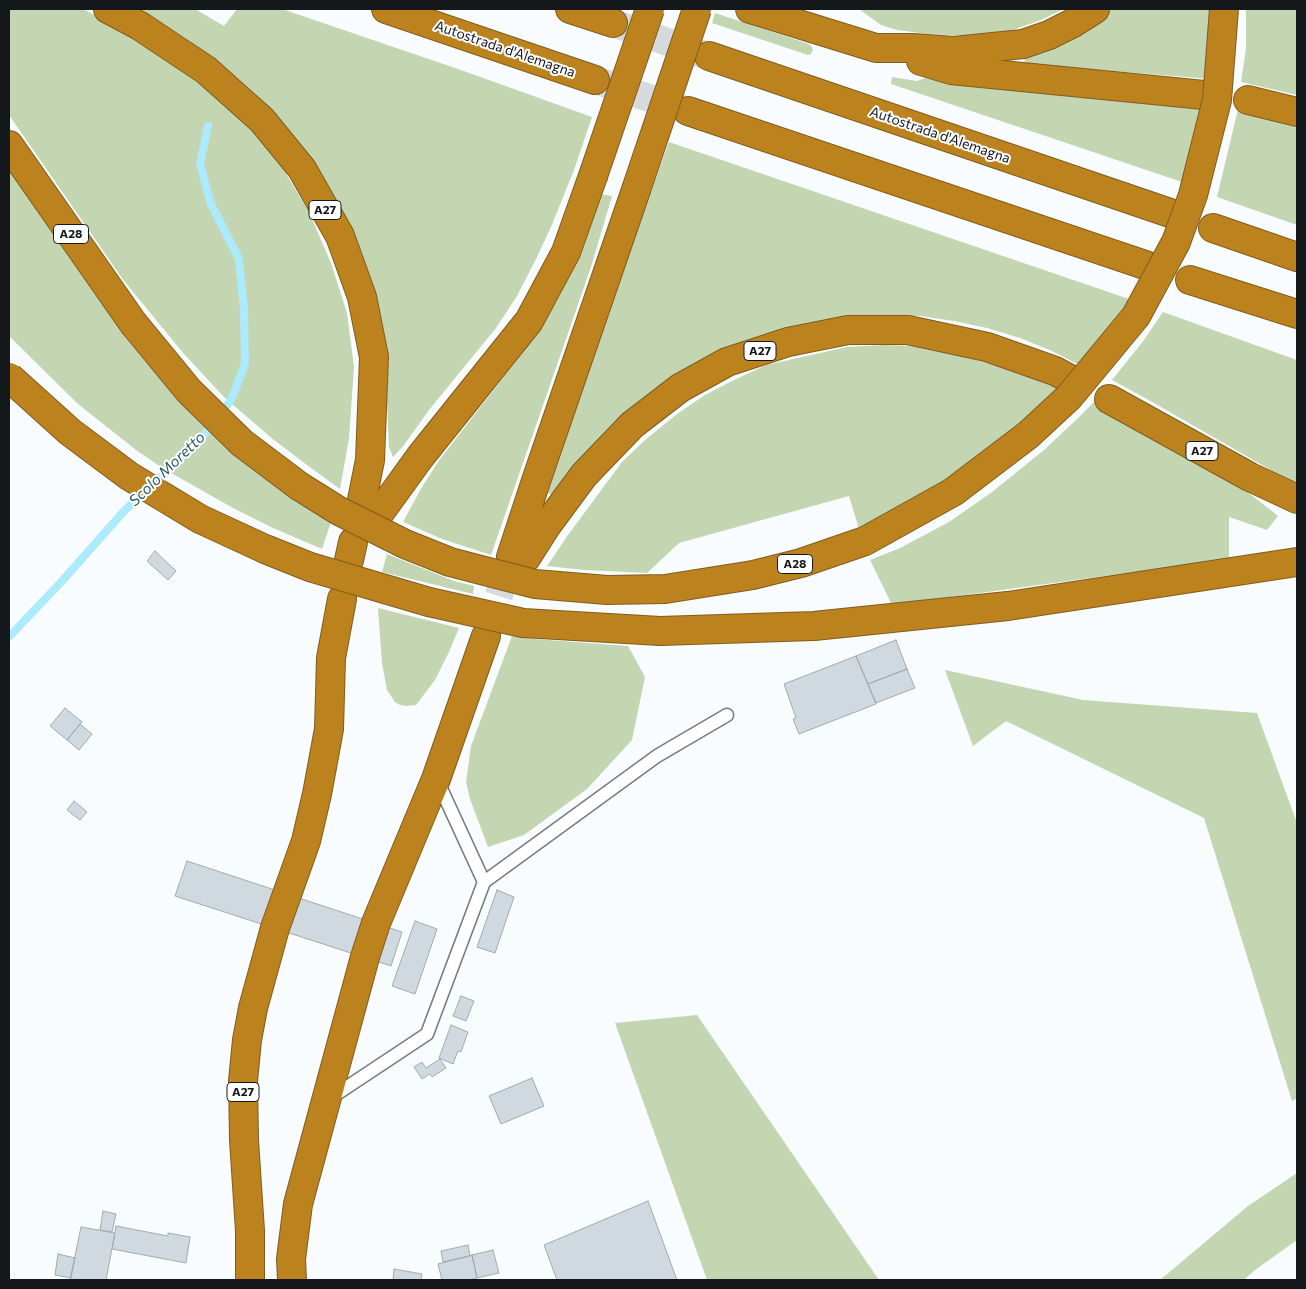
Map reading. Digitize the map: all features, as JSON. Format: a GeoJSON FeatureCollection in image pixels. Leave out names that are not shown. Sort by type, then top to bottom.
{"type":"FeatureCollection","features":[{"type":"Feature","properties":{"kind":"highway","name":"A27"},"geometry":{"type":"LineString","coordinates":[[108,9],[140,26],[206,70],[262,120],[302,169],[340,236],[362,297],[374,357],[370,460],[371,506],[420,457],[528,321],[566,252],[594,176],[650,9]]}},
{"type":"Feature","properties":{"kind":"highway","name":"Autostrada d'Alemagna"},"geometry":{"type":"LineString","coordinates":[[386,9],[595,80]]}},
{"type":"Feature","properties":{"kind":"highway"},"geometry":{"type":"LineString","coordinates":[[570,9],[613,23]]}},
{"type":"Feature","properties":{"kind":"highway","name":"A27"},"geometry":{"type":"LineString","coordinates":[[697,9],[537,478],[519,558],[547,525],[584,475],[632,425],[680,388],[727,362],[788,342],[848,330],[908,330],[986,347],[1055,371],[1070,379]]}},
{"type":"Feature","properties":{"kind":"highway"},"geometry":{"type":"LineString","coordinates":[[750,9],[951,70],[1204,95]]}},
{"type":"Feature","properties":{"kind":"highway"},"geometry":{"type":"LineString","coordinates":[[876,48],[954,51],[1023,44],[1049,35],[1074,23],[1095,9]]}},
{"type":"Feature","properties":{"kind":"highway","name":"A28"},"geometry":{"type":"LineString","coordinates":[[9,145],[133,323],[189,390],[242,443],[299,486],[339,511],[405,544],[450,562],[535,584],[607,590],[665,588],[753,575],[800,563],[865,541],[953,492],[1028,435],[1069,397],[1136,316],[1176,242],[1193,195],[1217,100],[1224,9]]}},
{"type":"Feature","properties":{"kind":"highway","name":"Autostrada d'Alemagna"},"geometry":{"type":"LineString","coordinates":[[709,56],[1170,213]]}},
{"type":"Feature","properties":{"kind":"highway"},"geometry":{"type":"LineString","coordinates":[[1248,100],[1297,112]]}},
{"type":"Feature","properties":{"kind":"highway"},"geometry":{"type":"LineString","coordinates":[[688,111],[1148,266]]}},
{"type":"Feature","properties":{"kind":"highway"},"geometry":{"type":"LineString","coordinates":[[1213,228],[1297,257]]}},
{"type":"Feature","properties":{"kind":"highway"},"geometry":{"type":"LineString","coordinates":[[1190,280],[1297,314]]}},
{"type":"Feature","properties":{"kind":"highway"},"geometry":{"type":"LineString","coordinates":[[9,377],[70,432],[129,476],[200,519],[310,567],[429,602],[523,623],[660,631],[814,626],[1008,606],[1297,562]]}},
{"type":"Feature","properties":{"kind":"highway","name":"A27"},"geometry":{"type":"LineString","coordinates":[[1109,399],[1250,477],[1297,499]]}},
{"type":"Feature","properties":{"kind":"highway","name":"A27"},"geometry":{"type":"LineString","coordinates":[[250,1280],[250,1231],[244,1140],[243,1081],[247,1040],[253,1008],[275,928],[306,841],[318,794],[329,729],[331,658],[342,599]]}},
{"type":"Feature","properties":{"kind":"highway"},"geometry":{"type":"LineString","coordinates":[[292,1280],[291,1259],[298,1204],[365,957],[376,923],[436,779],[486,636]]}},
{"type":"Feature","properties":{"kind":"lane"},"geometry":{"type":"LineString","coordinates":[[325,1102],[427,1034],[484,882],[658,756],[727,715]]}},
{"type":"Feature","properties":{"kind":"lane"},"geometry":{"type":"LineString","coordinates":[[436,779],[484,882]]}},
{"type":"Feature","properties":{"kind":"green space"},"geometry":{"type":"Polygon","coordinates":[[[9,9],[83,9],[139,38],[230,104],[259,137],[285,172],[309,212],[331,263],[347,313],[354,367],[349,438],[340,489],[274,440],[225,398],[184,354],[124,281],[9,115],[9,9]]]}},
{"type":"Feature","properties":{"kind":"green space"},"geometry":{"type":"Polygon","coordinates":[[[141,9],[195,9],[224,26],[237,9],[282,9],[592,117],[574,170],[551,227],[517,296],[496,328],[393,457],[389,447],[385,356],[381,324],[366,273],[295,142],[259,97],[224,66],[141,9]]]}},
{"type":"Feature","properties":{"kind":"green space"},"geometry":{"type":"Polygon","coordinates":[[[859,9],[1064,9],[1041,20],[1010,31],[966,36],[897,30],[881,25],[859,9]]]}},
{"type":"Feature","properties":{"kind":"green space"},"geometry":{"type":"Polygon","coordinates":[[[1109,9],[1217,9],[1212,79],[1025,64],[1024,56],[1105,13],[1109,9]]]}},
{"type":"Feature","properties":{"kind":"green space"},"geometry":{"type":"Polygon","coordinates":[[[1246,9],[1297,9],[1297,95],[1241,82],[1246,48],[1246,9]]]}},
{"type":"Feature","properties":{"kind":"green space"},"geometry":{"type":"Polygon","coordinates":[[[715,13],[809,44],[813,50],[808,55],[712,23],[715,13]]]}},
{"type":"Feature","properties":{"kind":"green space"},"geometry":{"type":"Polygon","coordinates":[[[892,77],[917,81],[925,78],[955,84],[1208,108],[1188,184],[891,84],[892,77]]]}},
{"type":"Feature","properties":{"kind":"green space"},"geometry":{"type":"Polygon","coordinates":[[[1238,109],[1297,122],[1297,225],[1217,197],[1238,109]]]}},
{"type":"Feature","properties":{"kind":"green space"},"geometry":{"type":"Polygon","coordinates":[[[669,142],[1132,300],[1083,367],[1052,351],[1020,338],[987,328],[920,316],[885,315],[851,317],[737,347],[560,498],[543,491],[669,142]]]}},
{"type":"Feature","properties":{"kind":"green space"},"geometry":{"type":"Polygon","coordinates":[[[9,161],[121,332],[140,355],[199,418],[247,462],[298,502],[331,522],[322,549],[233,508],[164,469],[136,450],[78,404],[9,336],[9,161]]]}},
{"type":"Feature","properties":{"kind":"green space"},"geometry":{"type":"Polygon","coordinates":[[[601,194],[612,196],[591,267],[491,555],[442,539],[403,522],[440,459],[521,355],[542,323],[601,194]]]}},
{"type":"Feature","properties":{"kind":"green space"},"geometry":{"type":"Polygon","coordinates":[[[1163,312],[1297,360],[1297,485],[1112,380],[1144,340],[1163,312]]]}},
{"type":"Feature","properties":{"kind":"green space"},"geometry":{"type":"Polygon","coordinates":[[[885,345],[949,349],[1067,387],[954,483],[859,529],[849,496],[679,543],[647,573],[547,566],[622,462],[677,414],[705,395],[766,365],[847,347],[885,345]]]}},
{"type":"Feature","properties":{"kind":"green space"},"geometry":{"type":"Polygon","coordinates":[[[1094,402],[1231,479],[1278,516],[1267,530],[1229,517],[1229,559],[892,605],[870,560],[900,548],[949,522],[992,492],[1044,450],[1094,402]]]}},
{"type":"Feature","properties":{"kind":"green space"},"geometry":{"type":"Polygon","coordinates":[[[387,554],[454,581],[474,586],[473,594],[382,572],[387,554]]]}},
{"type":"Feature","properties":{"kind":"green space"},"geometry":{"type":"Polygon","coordinates":[[[378,608],[459,628],[435,680],[416,705],[400,705],[395,702],[387,690],[382,663],[378,608]]]}},
{"type":"Feature","properties":{"kind":"green space"},"geometry":{"type":"Polygon","coordinates":[[[512,636],[628,646],[645,677],[632,740],[587,789],[524,835],[488,847],[470,799],[466,782],[471,746],[512,636]]]}},
{"type":"Feature","properties":{"kind":"green space"},"geometry":{"type":"Polygon","coordinates":[[[945,670],[1083,700],[1257,713],[1297,823],[1297,1098],[1292,1101],[1204,818],[1006,721],[973,746],[945,670]]]}},
{"type":"Feature","properties":{"kind":"green space"},"geometry":{"type":"Polygon","coordinates":[[[697,1015],[879,1280],[707,1280],[615,1023],[697,1015]]]}},
{"type":"Feature","properties":{"kind":"green space"},"geometry":{"type":"Polygon","coordinates":[[[1297,1173],[1297,1240],[1244,1280],[1160,1280],[1248,1206],[1297,1173]]]}},
{"type":"Feature","properties":{"kind":"building"},"geometry":{"type":"Polygon","coordinates":[[[155,551],[176,571],[168,580],[147,561],[155,551]]]}},
{"type":"Feature","properties":{"kind":"building"},"geometry":{"type":"Polygon","coordinates":[[[896,640],[907,669],[868,684],[856,656],[896,640]]]}},
{"type":"Feature","properties":{"kind":"building"},"geometry":{"type":"Polygon","coordinates":[[[856,656],[876,704],[799,734],[793,719],[796,718],[784,684],[856,656]]]}},
{"type":"Feature","properties":{"kind":"building"},"geometry":{"type":"Polygon","coordinates":[[[907,669],[915,688],[876,703],[868,684],[907,669]]]}},
{"type":"Feature","properties":{"kind":"building"},"geometry":{"type":"Polygon","coordinates":[[[65,708],[82,722],[67,740],[50,726],[65,708]]]}},
{"type":"Feature","properties":{"kind":"building"},"geometry":{"type":"Polygon","coordinates":[[[80,724],[92,734],[79,750],[67,740],[80,724]]]}},
{"type":"Feature","properties":{"kind":"building"},"geometry":{"type":"Polygon","coordinates":[[[74,801],[87,812],[80,820],[67,810],[74,801]]]}},
{"type":"Feature","properties":{"kind":"building"},"geometry":{"type":"Polygon","coordinates":[[[187,861],[402,932],[391,966],[175,896],[187,861]]]}},
{"type":"Feature","properties":{"kind":"building"},"geometry":{"type":"Polygon","coordinates":[[[497,890],[514,897],[495,953],[477,947],[497,890]]]}},
{"type":"Feature","properties":{"kind":"building"},"geometry":{"type":"Polygon","coordinates":[[[415,921],[437,929],[415,994],[392,986],[415,921]]]}},
{"type":"Feature","properties":{"kind":"building"},"geometry":{"type":"Polygon","coordinates":[[[461,996],[474,1001],[466,1021],[453,1016],[461,996]]]}},
{"type":"Feature","properties":{"kind":"building"},"geometry":{"type":"Polygon","coordinates":[[[451,1025],[468,1032],[461,1052],[458,1051],[453,1064],[439,1058],[451,1025]]]}},
{"type":"Feature","properties":{"kind":"building"},"geometry":{"type":"Polygon","coordinates":[[[440,1059],[446,1068],[432,1077],[430,1074],[422,1079],[414,1067],[422,1062],[426,1068],[440,1059]]]}},
{"type":"Feature","properties":{"kind":"building"},"geometry":{"type":"Polygon","coordinates":[[[532,1078],[544,1106],[501,1124],[489,1096],[532,1078]]]}},
{"type":"Feature","properties":{"kind":"building"},"geometry":{"type":"Polygon","coordinates":[[[648,1201],[677,1280],[557,1280],[544,1245],[648,1201]]]}},
{"type":"Feature","properties":{"kind":"building"},"geometry":{"type":"Polygon","coordinates":[[[103,1211],[116,1214],[112,1232],[100,1230],[103,1211]]]}},
{"type":"Feature","properties":{"kind":"building"},"geometry":{"type":"Polygon","coordinates":[[[116,1226],[168,1236],[168,1233],[190,1237],[186,1263],[112,1249],[116,1226]]]}},
{"type":"Feature","properties":{"kind":"building"},"geometry":{"type":"Polygon","coordinates":[[[81,1227],[115,1233],[106,1280],[70,1280],[81,1227]]]}},
{"type":"Feature","properties":{"kind":"building"},"geometry":{"type":"Polygon","coordinates":[[[468,1245],[470,1256],[443,1262],[441,1251],[468,1245]]]}},
{"type":"Feature","properties":{"kind":"building"},"geometry":{"type":"Polygon","coordinates":[[[493,1250],[499,1273],[477,1278],[472,1255],[493,1250]]]}},
{"type":"Feature","properties":{"kind":"building"},"geometry":{"type":"Polygon","coordinates":[[[58,1254],[75,1258],[71,1278],[55,1275],[58,1254]]]}},
{"type":"Feature","properties":{"kind":"building"},"geometry":{"type":"Polygon","coordinates":[[[472,1255],[477,1278],[469,1280],[442,1280],[438,1264],[472,1255]]]}},
{"type":"Feature","properties":{"kind":"building"},"geometry":{"type":"Polygon","coordinates":[[[394,1269],[422,1274],[421,1280],[393,1280],[394,1269]]]}},
{"type":"Feature","properties":{"kind":"waterway","name":"Scolo Moretto"},"geometry":{"type":"LineString","coordinates":[[9,637],[125,510],[200,440],[231,400],[245,364],[244,310],[239,259],[211,204],[200,164],[208,126]]}},
{"type":"Feature","properties":{"kind":"tunnel"},"geometry":{"type":"LineString","coordinates":[[613,23],[705,55]]}},
{"type":"Feature","properties":{"kind":"tunnel"},"geometry":{"type":"LineString","coordinates":[[595,80],[688,111]]}},
{"type":"Feature","properties":{"kind":"tunnel"},"geometry":{"type":"LineString","coordinates":[[486,636],[511,557]]}}]}
